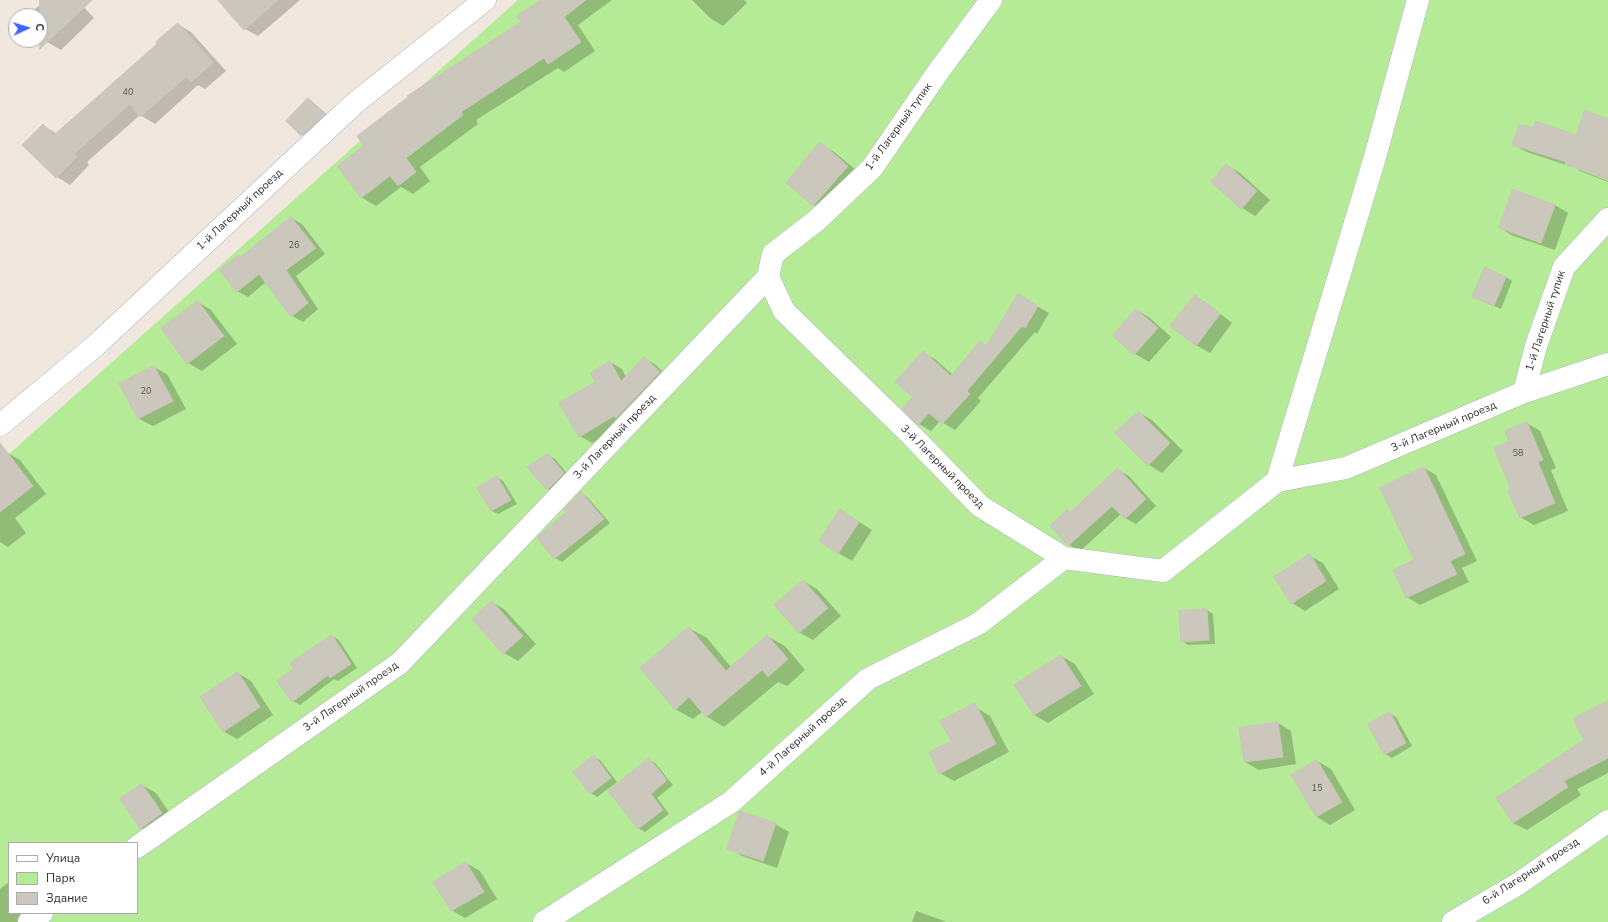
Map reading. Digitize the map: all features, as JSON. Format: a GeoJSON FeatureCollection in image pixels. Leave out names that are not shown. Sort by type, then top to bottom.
{"type":"FeatureCollection","features":[{"type":"Feature","properties":{"kind":"street","name":"1-й Лагерный проезд"},"geometry":{"type":"LineString","coordinates":[[0,426],[95,346],[355,103],[485,0]]}},
{"type":"Feature","properties":{"kind":"street","name":"1-й Лагерный тупик"},"geometry":{"type":"LineString","coordinates":[[768,277],[773,254],[816,221],[872,168],[938,72],[991,0]]}},
{"type":"Feature","properties":{"kind":"street"},"geometry":{"type":"LineString","coordinates":[[1064,558],[1163,571],[1277,481],[1373,164],[1418,0]]}},
{"type":"Feature","properties":{"kind":"street","name":"1-й Лагерный тупик"},"geometry":{"type":"LineString","coordinates":[[1524,392],[1536,346],[1564,267],[1608,219]]}},
{"type":"Feature","properties":{"kind":"street","name":"3-й Лагерный проезд"},"geometry":{"type":"LineString","coordinates":[[138,846],[400,663],[768,277],[784,311],[912,436],[980,506],[1064,558]]}},
{"type":"Feature","properties":{"kind":"street","name":"3-й Лагерный проезд"},"geometry":{"type":"LineString","coordinates":[[1277,481],[1346,468],[1524,392],[1608,364]]}},
{"type":"Feature","properties":{"kind":"street","name":"4-й Лагерный проезд"},"geometry":{"type":"LineString","coordinates":[[544,922],[731,802],[868,679],[978,624],[1064,558]]}},
{"type":"Feature","properties":{"kind":"street","name":"6-й Лагерный проезд"},"geometry":{"type":"LineString","coordinates":[[1453,922],[1518,884],[1608,821]]}},
{"type":"Feature","properties":{"kind":"street"},"geometry":{"type":"LineString","coordinates":[[29,922],[41,914]]}},
{"type":"Feature","properties":{"kind":"green space"},"geometry":{"type":"Polygon","coordinates":[[[518,0],[1608,0],[1608,922],[0,922],[0,462],[518,0]]]}},
{"type":"Feature","properties":{"kind":"building"},"geometry":{"type":"Polygon","coordinates":[[[40,0],[92,0],[48,41],[48,8],[40,8],[40,0]]]}},
{"type":"Feature","properties":{"kind":"building"},"geometry":{"type":"Polygon","coordinates":[[[218,0],[278,0],[244,30],[218,0]]]}},
{"type":"Feature","properties":{"kind":"building"},"geometry":{"type":"Polygon","coordinates":[[[541,0],[586,0],[564,17],[581,42],[548,64],[544,58],[461,112],[463,115],[406,158],[416,172],[398,186],[390,176],[361,198],[337,166],[364,146],[357,136],[408,97],[407,96],[521,22],[517,16],[541,0]]]}},
{"type":"Feature","properties":{"kind":"building"},"geometry":{"type":"Polygon","coordinates":[[[178,23],[213,63],[191,82],[186,77],[140,117],[130,104],[74,154],[77,157],[56,178],[22,145],[43,124],[54,135],[157,44],[156,42],[178,23]]]}},
{"type":"Feature","properties":{"kind":"building"},"geometry":{"type":"Polygon","coordinates":[[[308,98],[325,114],[301,136],[286,121],[308,98]]]}},
{"type":"Feature","properties":{"kind":"building"},"geometry":{"type":"Polygon","coordinates":[[[1585,110],[1608,119],[1608,180],[1565,164],[1566,162],[1512,145],[1519,124],[1533,128],[1536,121],[1576,135],[1585,110]]]}},
{"type":"Feature","properties":{"kind":"building"},"geometry":{"type":"Polygon","coordinates":[[[820,142],[848,166],[813,206],[786,183],[820,142]]]}},
{"type":"Feature","properties":{"kind":"building"},"geometry":{"type":"Polygon","coordinates":[[[1226,164],[1257,191],[1241,209],[1211,182],[1226,164]]]}},
{"type":"Feature","properties":{"kind":"building"},"geometry":{"type":"Polygon","coordinates":[[[1513,189],[1555,205],[1541,243],[1499,228],[1513,189]]]}},
{"type":"Feature","properties":{"kind":"building"},"geometry":{"type":"Polygon","coordinates":[[[291,217],[316,248],[286,270],[308,303],[291,317],[259,274],[237,292],[219,270],[238,255],[240,257],[291,217]]]}},
{"type":"Feature","properties":{"kind":"building"},"geometry":{"type":"Polygon","coordinates":[[[1485,267],[1506,277],[1494,306],[1472,297],[1485,267]]]}},
{"type":"Feature","properties":{"kind":"building"},"geometry":{"type":"Polygon","coordinates":[[[1018,294],[1038,306],[1025,328],[1022,326],[967,391],[970,394],[942,424],[929,413],[918,425],[902,409],[913,397],[895,382],[923,351],[951,376],[980,341],[986,346],[1018,294]]]}},
{"type":"Feature","properties":{"kind":"building"},"geometry":{"type":"Polygon","coordinates":[[[1195,295],[1220,314],[1196,346],[1170,326],[1195,295]]]}},
{"type":"Feature","properties":{"kind":"building"},"geometry":{"type":"Polygon","coordinates":[[[198,301],[224,336],[187,364],[161,328],[198,301]]]}},
{"type":"Feature","properties":{"kind":"building"},"geometry":{"type":"Polygon","coordinates":[[[1136,309],[1158,328],[1134,355],[1113,336],[1136,309]]]}},
{"type":"Feature","properties":{"kind":"building"},"geometry":{"type":"Polygon","coordinates":[[[644,357],[660,372],[616,418],[614,416],[579,437],[559,403],[595,382],[590,373],[610,361],[621,381],[644,357]]]}},
{"type":"Feature","properties":{"kind":"building"},"geometry":{"type":"Polygon","coordinates":[[[154,366],[173,401],[138,419],[119,384],[154,366]]]}},
{"type":"Feature","properties":{"kind":"building"},"geometry":{"type":"Polygon","coordinates":[[[1138,411],[1170,443],[1148,466],[1115,433],[1138,411]]]}},
{"type":"Feature","properties":{"kind":"building"},"geometry":{"type":"Polygon","coordinates":[[[1527,422],[1543,460],[1538,462],[1555,503],[1520,518],[1508,491],[1511,490],[1494,448],[1509,441],[1505,431],[1527,422]]]}},
{"type":"Feature","properties":{"kind":"building"},"geometry":{"type":"Polygon","coordinates":[[[0,443],[33,486],[0,512],[0,443]]]}},
{"type":"Feature","properties":{"kind":"building"},"geometry":{"type":"Polygon","coordinates":[[[548,454],[564,473],[547,490],[527,467],[548,454]]]}},
{"type":"Feature","properties":{"kind":"building"},"geometry":{"type":"Polygon","coordinates":[[[1424,467],[1465,554],[1450,561],[1457,574],[1406,598],[1393,570],[1414,560],[1380,488],[1424,467]]]}},
{"type":"Feature","properties":{"kind":"building"},"geometry":{"type":"Polygon","coordinates":[[[1118,468],[1146,499],[1125,519],[1112,506],[1068,546],[1050,526],[1067,509],[1070,512],[1118,468]]]}},
{"type":"Feature","properties":{"kind":"building"},"geometry":{"type":"Polygon","coordinates":[[[497,476],[511,500],[491,511],[477,488],[497,476]]]}},
{"type":"Feature","properties":{"kind":"building"},"geometry":{"type":"Polygon","coordinates":[[[581,492],[604,519],[554,559],[537,538],[566,512],[564,509],[581,492]]]}},
{"type":"Feature","properties":{"kind":"building"},"geometry":{"type":"Polygon","coordinates":[[[840,509],[859,522],[838,554],[819,541],[840,509]]]}},
{"type":"Feature","properties":{"kind":"building"},"geometry":{"type":"Polygon","coordinates":[[[1310,554],[1326,581],[1291,604],[1274,577],[1310,554]]]}},
{"type":"Feature","properties":{"kind":"building"},"geometry":{"type":"Polygon","coordinates":[[[803,580],[828,608],[799,633],[774,605],[803,580]]]}},
{"type":"Feature","properties":{"kind":"building"},"geometry":{"type":"Polygon","coordinates":[[[492,601],[523,636],[503,654],[472,619],[492,601]]]}},
{"type":"Feature","properties":{"kind":"building"},"geometry":{"type":"Polygon","coordinates":[[[1207,609],[1209,640],[1181,642],[1179,611],[1207,609]]]}},
{"type":"Feature","properties":{"kind":"building"},"geometry":{"type":"Polygon","coordinates":[[[689,627],[726,671],[767,635],[788,659],[768,677],[762,670],[706,717],[689,697],[675,710],[640,668],[689,627]]]}},
{"type":"Feature","properties":{"kind":"building"},"geometry":{"type":"Polygon","coordinates":[[[332,635],[351,664],[330,678],[328,675],[292,702],[277,681],[293,669],[290,663],[332,635]]]}},
{"type":"Feature","properties":{"kind":"building"},"geometry":{"type":"Polygon","coordinates":[[[1061,655],[1081,686],[1034,715],[1014,685],[1061,655]]]}},
{"type":"Feature","properties":{"kind":"building"},"geometry":{"type":"Polygon","coordinates":[[[238,672],[260,707],[223,732],[200,697],[238,672]]]}},
{"type":"Feature","properties":{"kind":"building"},"geometry":{"type":"Polygon","coordinates":[[[1608,701],[1608,758],[1564,781],[1568,787],[1513,823],[1496,798],[1584,740],[1573,719],[1608,701]]]}},
{"type":"Feature","properties":{"kind":"building"},"geometry":{"type":"Polygon","coordinates":[[[975,703],[996,744],[939,774],[929,752],[951,741],[940,721],[975,703]]]}},
{"type":"Feature","properties":{"kind":"building"},"geometry":{"type":"Polygon","coordinates":[[[1390,712],[1406,743],[1384,755],[1368,724],[1390,712]]]}},
{"type":"Feature","properties":{"kind":"building"},"geometry":{"type":"Polygon","coordinates":[[[1278,722],[1283,757],[1244,762],[1239,728],[1278,722]]]}},
{"type":"Feature","properties":{"kind":"building"},"geometry":{"type":"Polygon","coordinates":[[[594,755],[611,778],[590,794],[573,772],[594,755]]]}},
{"type":"Feature","properties":{"kind":"building"},"geometry":{"type":"Polygon","coordinates":[[[649,758],[667,780],[651,794],[663,810],[638,829],[608,791],[649,758]]]}},
{"type":"Feature","properties":{"kind":"building"},"geometry":{"type":"Polygon","coordinates":[[[1317,760],[1342,802],[1316,817],[1291,775],[1317,760]]]}},
{"type":"Feature","properties":{"kind":"building"},"geometry":{"type":"Polygon","coordinates":[[[142,784],[162,813],[140,829],[120,799],[142,784]]]}},
{"type":"Feature","properties":{"kind":"building"},"geometry":{"type":"Polygon","coordinates":[[[740,811],[776,823],[763,861],[727,849],[740,811]]]}},
{"type":"Feature","properties":{"kind":"building"},"geometry":{"type":"Polygon","coordinates":[[[466,862],[484,892],[451,911],[433,882],[466,862]]]}}]}
